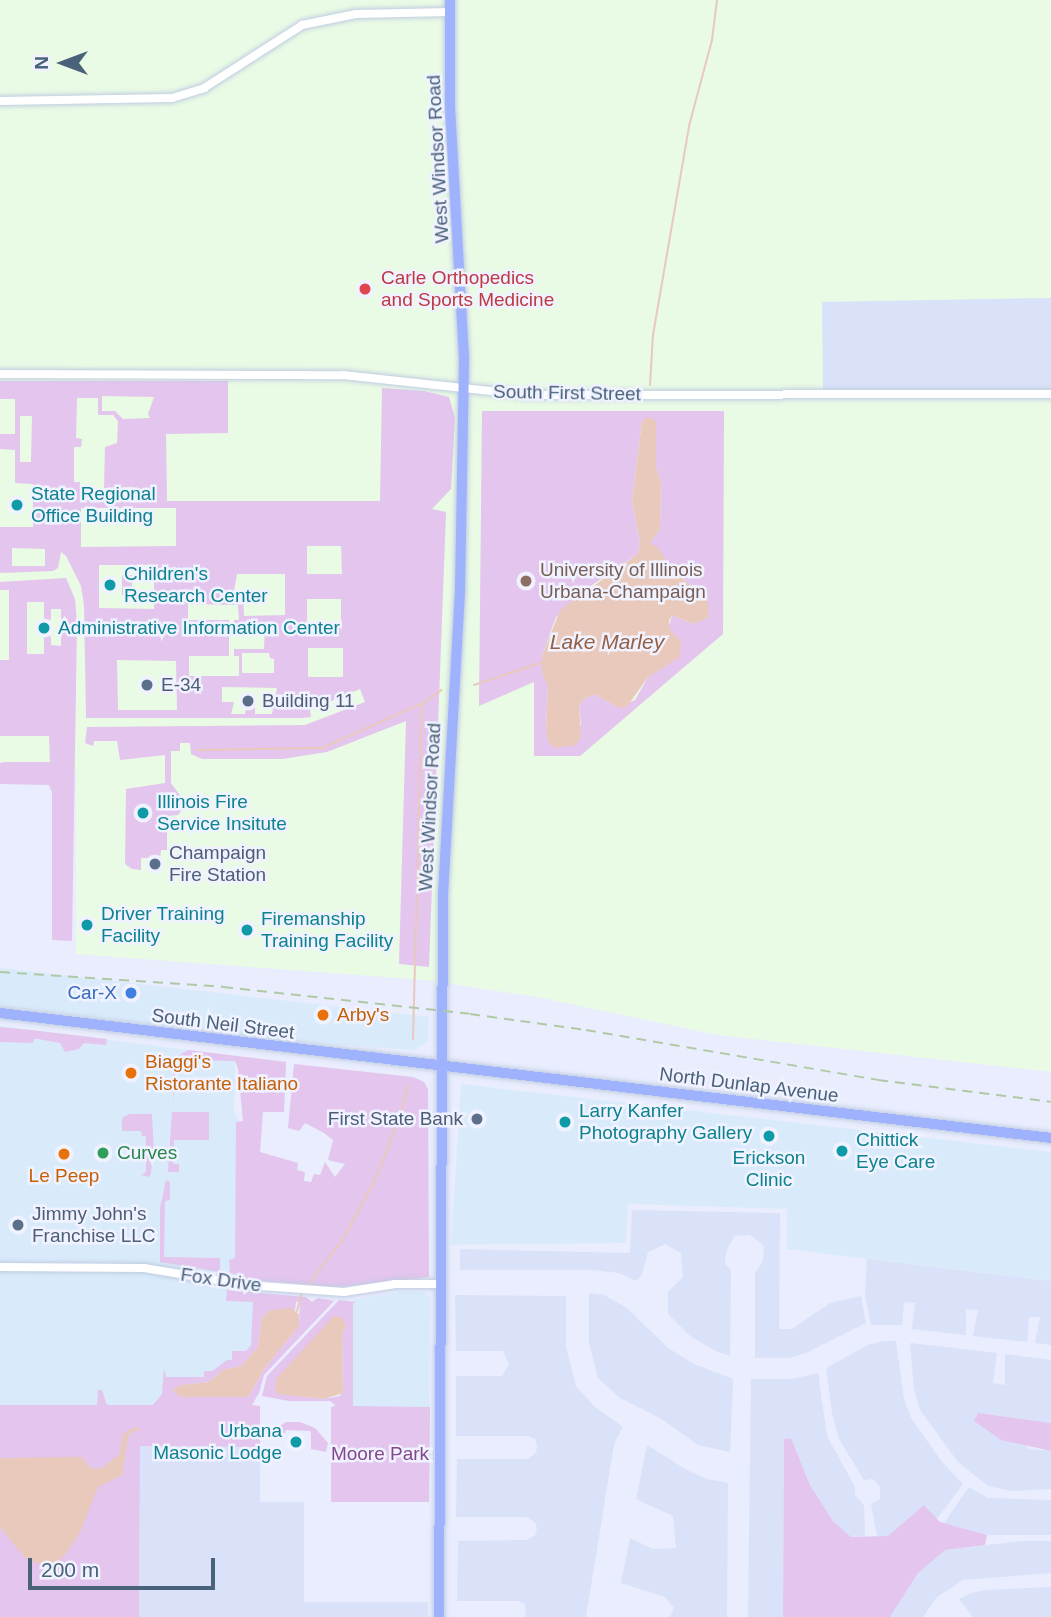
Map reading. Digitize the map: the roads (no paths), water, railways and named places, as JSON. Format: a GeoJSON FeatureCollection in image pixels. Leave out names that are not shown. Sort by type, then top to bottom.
{"type":"FeatureCollection","features":[{"type":"Feature","properties":{"kind":"main road","name":"West Windsor Road"},"geometry":{"type":"LineString","coordinates":[[439,1617],[443,895],[460,591],[464,388],[464,314],[450,106],[450,6]]}},
{"type":"Feature","properties":{"kind":"main road","name":"South Neil Street"},"geometry":{"type":"LineString","coordinates":[[0,1013],[246,1045],[443,1065]]}},
{"type":"Feature","properties":{"kind":"main road","name":"North Dunlap Avenue"},"geometry":{"type":"LineString","coordinates":[[443,1065],[1051,1138]]}},
{"type":"Feature","properties":{"kind":"street"},"geometry":{"type":"LineString","coordinates":[[0,101],[172,99],[204,88],[302,25],[356,14],[450,6]]}},
{"type":"Feature","properties":{"kind":"street","name":"South First Street"},"geometry":{"type":"LineString","coordinates":[[0,374],[273,373],[379,377],[506,394],[557,396],[1051,394]]}},
{"type":"Feature","properties":{"kind":"street","name":"Fox Drive"},"geometry":{"type":"LineString","coordinates":[[0,1267],[144,1268],[295,1289],[344,1292],[395,1284],[442,1284]]}},
{"type":"Feature","properties":{"kind":"water","name":"Lake Marley"},"geometry":{"type":"Polygon","coordinates":[[[649,417],[656,421],[656,468],[661,483],[660,529],[650,543],[659,549],[673,571],[703,595],[709,605],[708,618],[693,624],[672,615],[669,621],[670,630],[681,641],[680,657],[648,677],[626,708],[617,707],[595,694],[584,699],[579,706],[581,737],[576,745],[555,748],[548,742],[546,730],[548,687],[542,673],[542,656],[560,610],[638,554],[640,542],[632,501],[642,421],[649,417]]]}},
{"type":"Feature","properties":{"kind":"water"},"geometry":{"type":"Polygon","coordinates":[[[291,1308],[299,1314],[299,1326],[264,1369],[248,1397],[181,1397],[172,1390],[181,1385],[209,1382],[223,1370],[241,1366],[258,1347],[262,1317],[270,1310],[291,1308]]]}},
{"type":"Feature","properties":{"kind":"water"},"geometry":{"type":"Polygon","coordinates":[[[334,1316],[342,1318],[346,1325],[342,1335],[343,1393],[324,1399],[278,1394],[275,1390],[277,1378],[334,1316]]]}},
{"type":"Feature","properties":{"kind":"water"},"geometry":{"type":"Polygon","coordinates":[[[138,1427],[140,1431],[133,1431],[128,1437],[122,1475],[98,1487],[80,1532],[68,1551],[52,1567],[27,1560],[0,1527],[0,1458],[81,1457],[92,1469],[102,1468],[120,1454],[122,1437],[128,1430],[138,1427]]]}},
{"type":"Feature","properties":{"kind":"waterway"},"geometry":{"type":"LineString","coordinates":[[650,385],[653,335],[689,126],[712,40],[717,0]]}},
{"type":"Feature","properties":{"kind":"waterway"},"geometry":{"type":"LineString","coordinates":[[474,685],[543,662]]}},
{"type":"Feature","properties":{"kind":"waterway"},"geometry":{"type":"LineString","coordinates":[[413,1039],[422,704],[441,690]]}},
{"type":"Feature","properties":{"kind":"waterway"},"geometry":{"type":"LineString","coordinates":[[197,750],[322,748],[421,704]]}},
{"type":"Feature","properties":{"kind":"waterway"},"geometry":{"type":"LineString","coordinates":[[307,1285],[342,1241],[376,1178],[403,1108],[407,1085]]}},
{"type":"Feature","properties":{"kind":"waterway"},"geometry":{"type":"LineString","coordinates":[[297,1311],[302,1292]]}},
{"type":"Feature","properties":{"kind":"railway"},"geometry":{"type":"LineString","coordinates":[[0,972],[223,987],[470,1014],[586,1030],[878,1080],[1051,1102]]}},
{"type":"Feature","properties":{"kind":"place","name":"Carle Orthopedics and Sports Medicine"},"geometry":{"type":"Point","coordinates":[365,289]}},
{"type":"Feature","properties":{"kind":"place","name":"State Regional Office Building"},"geometry":{"type":"Point","coordinates":[17,505]}},
{"type":"Feature","properties":{"kind":"place","name":"University of Illinois Urbana-Champaign"},"geometry":{"type":"Point","coordinates":[526,581]}},
{"type":"Feature","properties":{"kind":"place","name":"Children's Research Center"},"geometry":{"type":"Point","coordinates":[110,585]}},
{"type":"Feature","properties":{"kind":"place","name":"Administrative Information Center"},"geometry":{"type":"Point","coordinates":[44,628]}},
{"type":"Feature","properties":{"kind":"place","name":"E-34"},"geometry":{"type":"Point","coordinates":[147,685]}},
{"type":"Feature","properties":{"kind":"place","name":"Building 11"},"geometry":{"type":"Point","coordinates":[248,701]}},
{"type":"Feature","properties":{"kind":"place","name":"Illinois Fire Service Insitute"},"geometry":{"type":"Point","coordinates":[143,813]}},
{"type":"Feature","properties":{"kind":"place","name":"Champaign Fire Station"},"geometry":{"type":"Point","coordinates":[155,864]}},
{"type":"Feature","properties":{"kind":"place","name":"Driver Training Facility"},"geometry":{"type":"Point","coordinates":[87,925]}},
{"type":"Feature","properties":{"kind":"place","name":"Firemanship Training Facility"},"geometry":{"type":"Point","coordinates":[247,930]}},
{"type":"Feature","properties":{"kind":"place","name":"Car-X"},"geometry":{"type":"Point","coordinates":[131,993]}},
{"type":"Feature","properties":{"kind":"place","name":"Arby's"},"geometry":{"type":"Point","coordinates":[323,1015]}},
{"type":"Feature","properties":{"kind":"place","name":"Biaggi's Ristorante Italiano"},"geometry":{"type":"Point","coordinates":[131,1073]}},
{"type":"Feature","properties":{"kind":"place","name":"First State Bank"},"geometry":{"type":"Point","coordinates":[477,1119]}},
{"type":"Feature","properties":{"kind":"place","name":"Larry Kanfer Photography Gallery"},"geometry":{"type":"Point","coordinates":[565,1122]}},
{"type":"Feature","properties":{"kind":"place","name":"Erickson Clinic"},"geometry":{"type":"Point","coordinates":[769,1136]}},
{"type":"Feature","properties":{"kind":"place","name":"Chittick Eye Care"},"geometry":{"type":"Point","coordinates":[842,1151]}},
{"type":"Feature","properties":{"kind":"place","name":"Curves"},"geometry":{"type":"Point","coordinates":[103,1153]}},
{"type":"Feature","properties":{"kind":"place","name":"Le Peep"},"geometry":{"type":"Point","coordinates":[64,1154]}},
{"type":"Feature","properties":{"kind":"place","name":"Jimmy John's Franchise LLC"},"geometry":{"type":"Point","coordinates":[18,1225]}},
{"type":"Feature","properties":{"kind":"place","name":"Urbana Masonic Lodge"},"geometry":{"type":"Point","coordinates":[296,1442]}},
{"type":"Feature","properties":{"kind":"park label","name":"Moore Park"},"geometry":{"type":"Point","coordinates":[380,1454]}}]}
